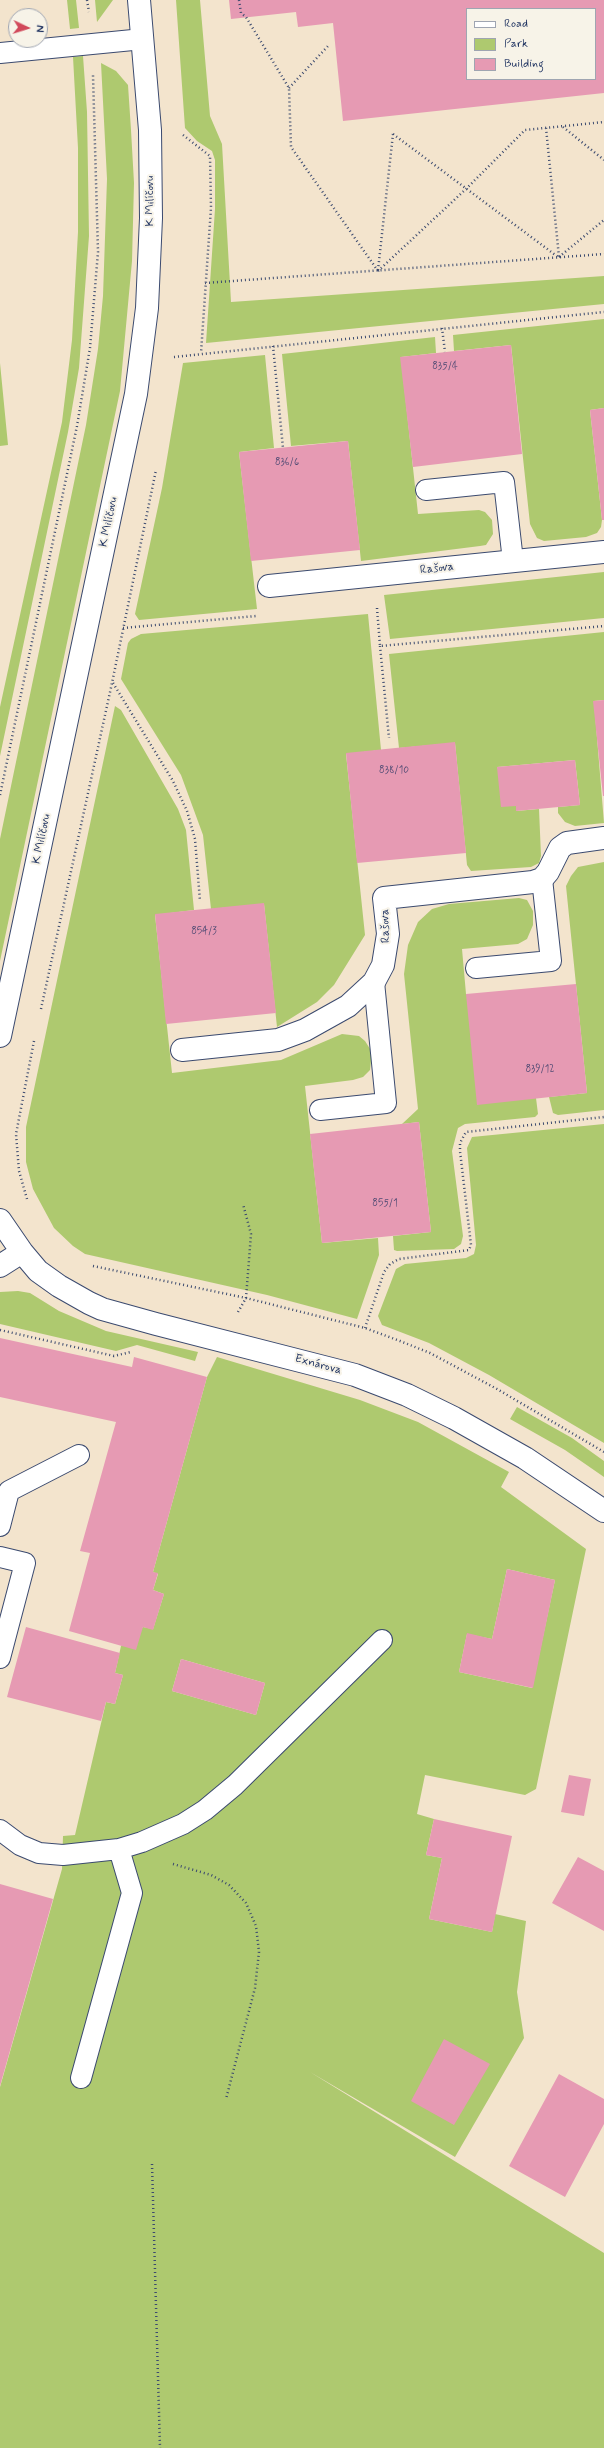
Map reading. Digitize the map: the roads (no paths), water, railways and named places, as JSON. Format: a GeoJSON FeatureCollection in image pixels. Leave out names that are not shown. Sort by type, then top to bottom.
{"type":"FeatureCollection","features":[{"type":"Feature","properties":{"kind":"street","name":"K Milíčovu"},"geometry":{"type":"LineString","coordinates":[[0,1036],[136,394],[147,308],[151,218],[150,130],[139,0]]}},
{"type":"Feature","properties":{"kind":"street","name":"Rašova"},"geometry":{"type":"LineString","coordinates":[[269,586],[604,552]]}},
{"type":"Feature","properties":{"kind":"street"},"geometry":{"type":"LineString","coordinates":[[542,879],[548,872],[560,848],[567,843],[604,838]]}},
{"type":"Feature","properties":{"kind":"street","name":"Rašova"},"geometry":{"type":"LineString","coordinates":[[182,1050],[278,1040],[318,1024],[348,1006],[374,982],[383,965],[388,934],[384,898],[522,884],[542,879]]}},
{"type":"Feature","properties":{"kind":"street"},"geometry":{"type":"LineString","coordinates":[[0,1220],[22,1252],[0,1266]]}},
{"type":"Feature","properties":{"kind":"street","name":"Exnárova"},"geometry":{"type":"LineString","coordinates":[[22,1252],[47,1278],[74,1296],[102,1309],[348,1373],[407,1395],[454,1418],[525,1458],[604,1511]]}},
{"type":"Feature","properties":{"kind":"lane"},"geometry":{"type":"LineString","coordinates":[[0,53],[143,39]]}},
{"type":"Feature","properties":{"kind":"lane"},"geometry":{"type":"LineString","coordinates":[[426,490],[504,482],[513,561]]}},
{"type":"Feature","properties":{"kind":"lane"},"geometry":{"type":"LineString","coordinates":[[476,968],[550,961],[542,879]]}},
{"type":"Feature","properties":{"kind":"lane"},"geometry":{"type":"LineString","coordinates":[[320,1110],[386,1103],[374,982]]}},
{"type":"Feature","properties":{"kind":"lane"},"geometry":{"type":"LineString","coordinates":[[0,1526],[9,1490],[79,1455]]}},
{"type":"Feature","properties":{"kind":"lane"},"geometry":{"type":"LineString","coordinates":[[0,1556],[25,1563],[0,1658]]}},
{"type":"Feature","properties":{"kind":"lane"},"geometry":{"type":"LineString","coordinates":[[0,1830],[20,1845],[39,1853],[76,1854],[119,1849],[160,1835],[205,1810],[235,1785],[382,1640]]}},
{"type":"Feature","properties":{"kind":"lane"},"geometry":{"type":"LineString","coordinates":[[81,2078],[132,1893],[119,1849]]}}]}
